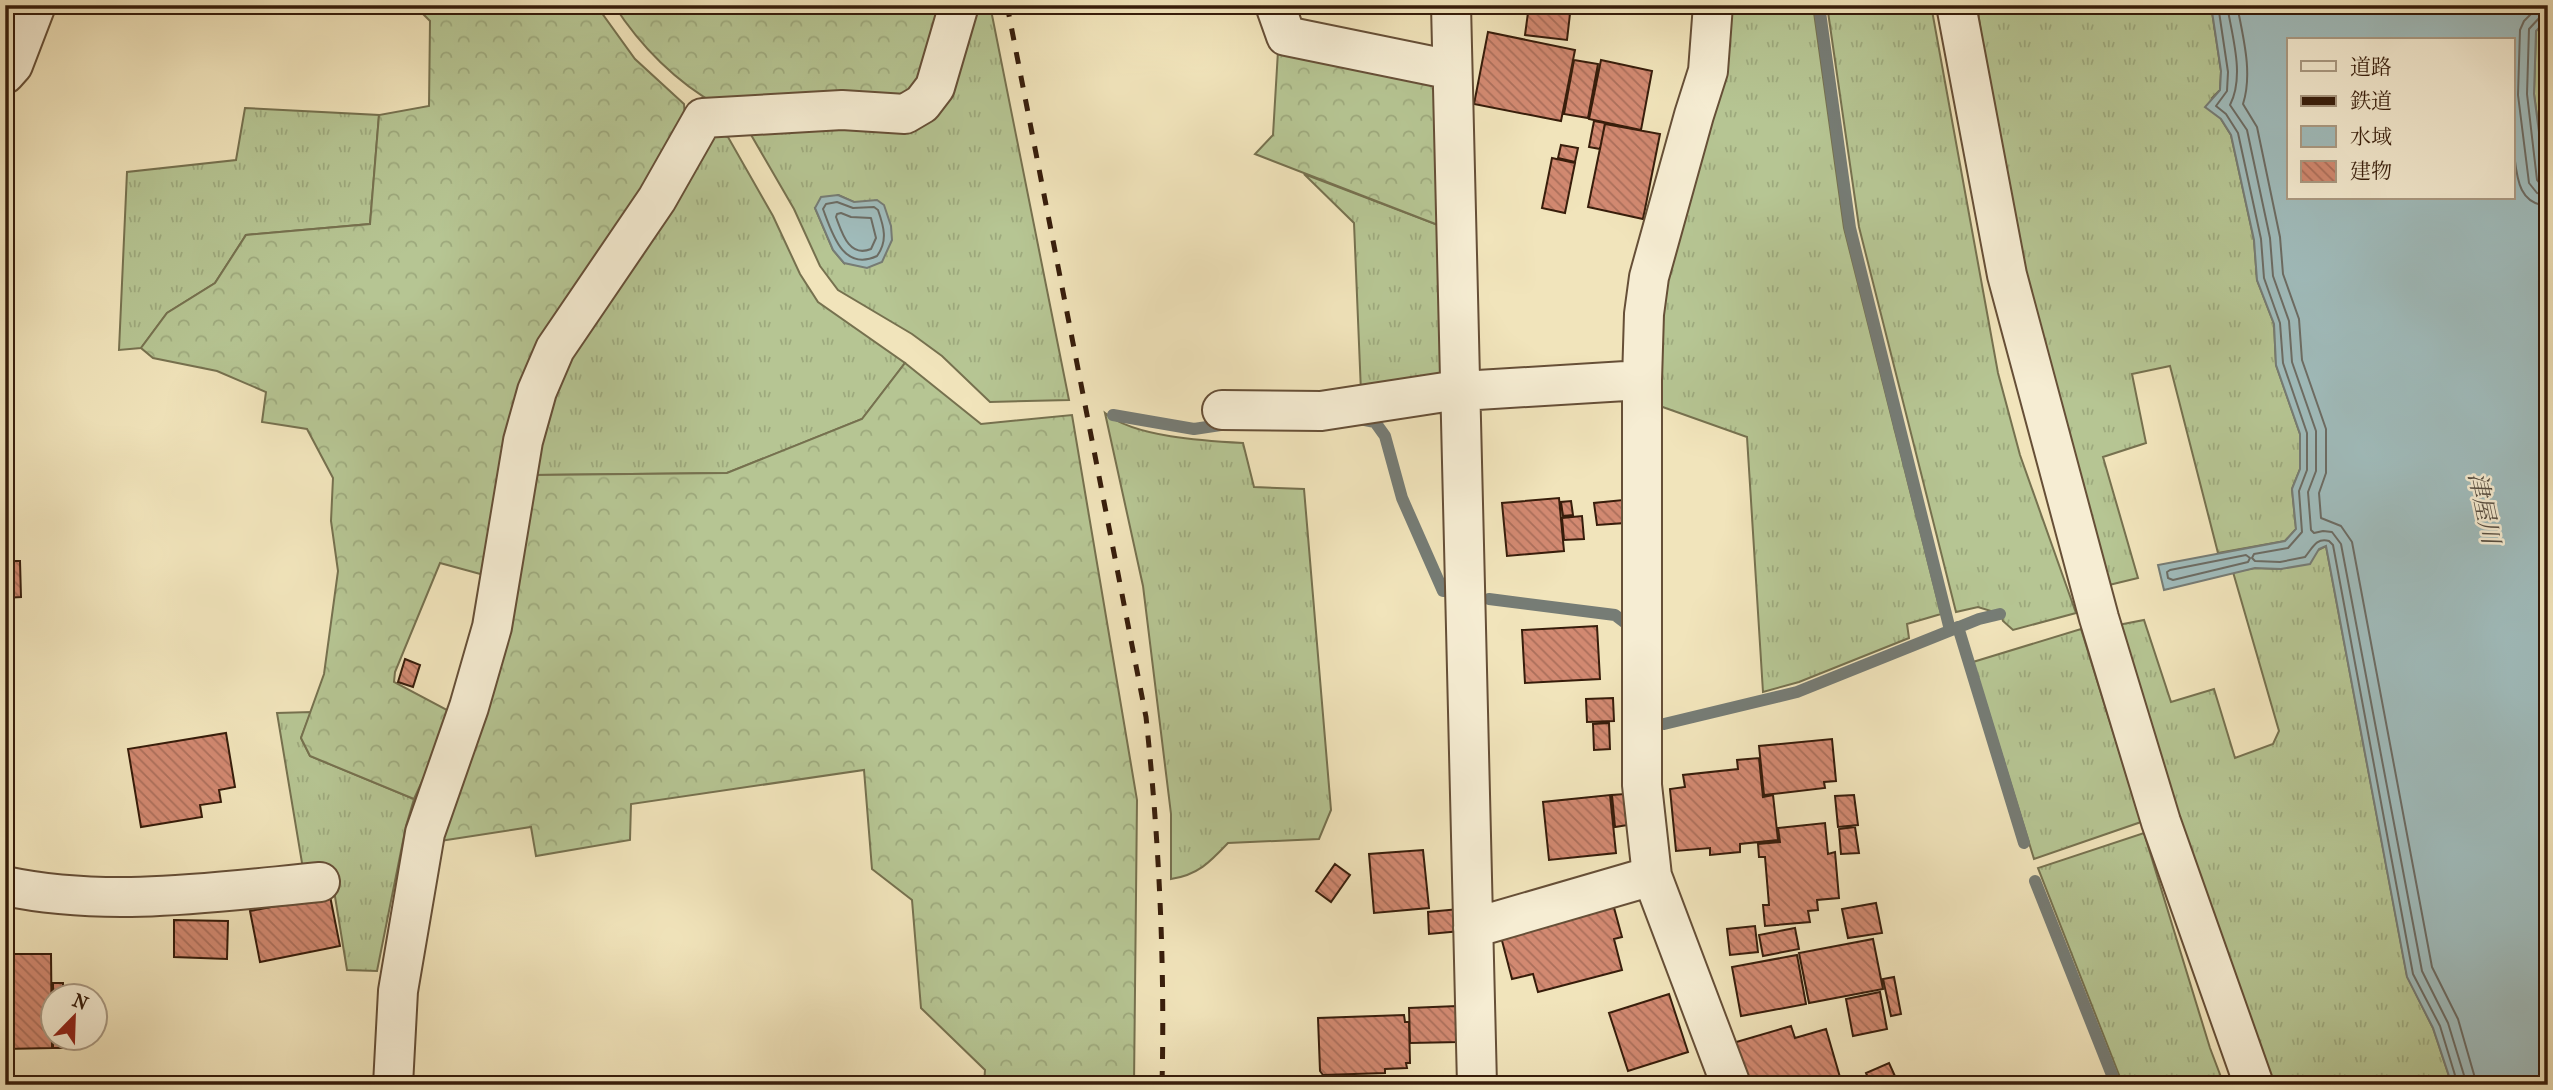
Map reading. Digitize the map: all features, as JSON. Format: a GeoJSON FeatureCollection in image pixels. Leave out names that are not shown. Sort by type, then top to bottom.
{"type":"FeatureCollection","features":[{"type":"Feature","properties":{"kind":"street"},"geometry":{"type":"LineString","coordinates":[[5,74],[13,65],[36,5]]}},
{"type":"Feature","properties":{"kind":"street"},"geometry":{"type":"LineString","coordinates":[[393,1085],[398,991],[425,833],[469,707],[492,627],[523,441],[537,391],[555,348],[657,200],[703,118],[842,110],[905,114],[922,104],[934,87],[959,5]]}},
{"type":"Feature","properties":{"kind":"street"},"geometry":{"type":"LineString","coordinates":[[1275,5],[1286,36],[1452,70]]}},
{"type":"Feature","properties":{"kind":"street"},"geometry":{"type":"LineString","coordinates":[[1451,5],[1478,1085]]}},
{"type":"Feature","properties":{"kind":"street"},"geometry":{"type":"LineString","coordinates":[[1713,5],[1708,71],[1649,277],[1644,314],[1642,785],[1652,876],[1731,1085]]}},
{"type":"Feature","properties":{"kind":"street"},"geometry":{"type":"LineString","coordinates":[[1956,5],[2007,275],[2099,618],[2161,822],[2255,1085]]}},
{"type":"Feature","properties":{"kind":"street"},"geometry":{"type":"LineString","coordinates":[[1222,410],[1321,411],[1445,391],[1642,380]]}},
{"type":"Feature","properties":{"kind":"street"},"geometry":{"type":"LineString","coordinates":[[1474,928],[1652,876]]}},
{"type":"Feature","properties":{"kind":"street"},"geometry":{"type":"LineString","coordinates":[[5,886],[44,894],[153,898],[320,882]]}},
{"type":"Feature","properties":{"kind":"green space"},"geometry":{"type":"Polygon","coordinates":[[[414,5],[596,5],[635,59],[684,104],[685,120],[545,340],[484,575],[440,563],[395,672],[394,682],[449,711],[448,724],[414,799],[310,756],[301,738],[324,674],[338,571],[331,521],[333,478],[307,429],[262,422],[266,392],[217,371],[153,358],[141,348],[167,313],[215,283],[246,235],[370,224],[379,115],[429,106],[430,21],[414,5]]]}},
{"type":"Feature","properties":{"kind":"green space"},"geometry":{"type":"Polygon","coordinates":[[[614,5],[949,5],[920,93],[719,106],[703,97],[660,62],[635,35],[614,5]]]}},
{"type":"Feature","properties":{"kind":"green space"},"geometry":{"type":"Polygon","coordinates":[[[968,5],[990,5],[1069,400],[990,402],[942,356],[912,334],[838,290],[820,266],[794,209],[750,133],[968,5]],[[838,195],[815,208],[833,250],[844,263],[854,202],[838,195]]]}},
{"type":"Feature","properties":{"kind":"green space"},"geometry":{"type":"Polygon","coordinates":[[[1725,5],[1813,5],[1844,228],[1941,614],[1907,624],[1909,638],[1799,682],[1763,692],[1747,437],[1657,405],[1655,307],[1725,5]]]}},
{"type":"Feature","properties":{"kind":"green space"},"geometry":{"type":"Polygon","coordinates":[[[1827,5],[1931,5],[1998,373],[2020,455],[2076,613],[2013,630],[2003,621],[1999,610],[1994,612],[1978,607],[1956,612],[1859,227],[1827,5]]]}},
{"type":"Feature","properties":{"kind":"green space"},"geometry":{"type":"Polygon","coordinates":[[[1977,5],[2211,5],[2221,71],[2220,90],[2212,98],[2231,135],[2254,240],[2257,280],[2274,324],[2276,365],[2300,434],[2300,469],[2292,489],[2296,529],[2285,541],[2218,553],[2170,366],[2132,374],[2146,443],[2103,457],[2138,578],[2109,585],[2022,268],[1990,96],[1977,5]]]}},
{"type":"Feature","properties":{"kind":"green space"},"geometry":{"type":"Polygon","coordinates":[[[2548,19],[2548,200],[2534,94],[2536,31],[2548,19]]]}},
{"type":"Feature","properties":{"kind":"green space"},"geometry":{"type":"Polygon","coordinates":[[[1278,51],[1436,80],[1438,225],[1255,154],[1273,135],[1278,51]]]}},
{"type":"Feature","properties":{"kind":"green space"},"geometry":{"type":"Polygon","coordinates":[[[245,108],[379,115],[370,224],[246,235],[215,283],[167,313],[141,348],[119,350],[127,172],[236,160],[245,108]]]}},
{"type":"Feature","properties":{"kind":"green space"},"geometry":{"type":"Polygon","coordinates":[[[712,132],[728,137],[773,216],[800,274],[818,302],[905,363],[862,419],[727,473],[534,475],[545,409],[567,360],[712,132]]]}},
{"type":"Feature","properties":{"kind":"green space"},"geometry":{"type":"Polygon","coordinates":[[[1304,174],[1438,225],[1444,379],[1361,392],[1354,223],[1304,174]]]}},
{"type":"Feature","properties":{"kind":"green space"},"geometry":{"type":"Polygon","coordinates":[[[905,363],[981,424],[1072,415],[1137,800],[1134,1085],[984,1085],[985,1070],[921,1008],[912,900],[872,869],[864,770],[631,804],[630,840],[536,856],[531,827],[440,841],[534,475],[727,473],[862,419],[905,363]]]}},
{"type":"Feature","properties":{"kind":"green space"},"geometry":{"type":"Polygon","coordinates":[[[1105,413],[1133,428],[1151,433],[1243,443],[1254,487],[1304,489],[1331,810],[1319,839],[1228,843],[1203,867],[1171,879],[1171,814],[1143,586],[1105,413]]]}},
{"type":"Feature","properties":{"kind":"green space"},"geometry":{"type":"Polygon","coordinates":[[[2326,546],[2407,976],[2433,1028],[2452,1085],[2272,1085],[2184,833],[2118,625],[2144,620],[2171,702],[2214,689],[2235,758],[2273,744],[2279,731],[2233,572],[2255,568],[2281,569],[2326,546]]]}},
{"type":"Feature","properties":{"kind":"green space"},"geometry":{"type":"Polygon","coordinates":[[[2081,629],[2141,822],[2034,859],[1973,662],[2081,629]]]}},
{"type":"Feature","properties":{"kind":"green space"},"geometry":{"type":"Polygon","coordinates":[[[311,712],[301,738],[310,756],[414,799],[406,826],[377,971],[347,970],[330,866],[303,869],[277,713],[311,712]]]}},
{"type":"Feature","properties":{"kind":"green space"},"geometry":{"type":"Polygon","coordinates":[[[2144,833],[2210,1048],[2224,1085],[2123,1085],[2038,868],[2144,833]]]}},
{"type":"Feature","properties":{"kind":"water","name":"津屋川"},"geometry":{"type":"Polygon","coordinates":[[[2211,5],[2548,5],[2548,19],[2536,31],[2534,94],[2548,201],[2548,1085],[2452,1085],[2433,1028],[2407,977],[2326,546],[2319,549],[2310,564],[2281,569],[2255,568],[2164,590],[2158,565],[2285,541],[2296,529],[2292,489],[2300,469],[2300,434],[2276,365],[2274,324],[2257,280],[2254,240],[2231,135],[2221,119],[2205,107],[2220,90],[2221,71],[2211,5]]]}},
{"type":"Feature","properties":{"kind":"water"},"geometry":{"type":"Polygon","coordinates":[[[838,195],[854,202],[877,200],[884,205],[891,226],[892,240],[882,262],[867,268],[844,263],[833,250],[815,208],[821,197],[838,195]]]}},
{"type":"Feature","properties":{"kind":"building"},"geometry":{"type":"Polygon","coordinates":[[[1529,5],[1571,5],[1567,40],[1525,35],[1529,5]]]}},
{"type":"Feature","properties":{"kind":"building"},"geometry":{"type":"Polygon","coordinates":[[[1488,32],[1575,50],[1561,121],[1474,104],[1488,32]]]}},
{"type":"Feature","properties":{"kind":"building"},"geometry":{"type":"Polygon","coordinates":[[[1574,60],[1598,64],[1588,118],[1564,114],[1574,60]]]}},
{"type":"Feature","properties":{"kind":"building"},"geometry":{"type":"Polygon","coordinates":[[[1601,60],[1652,71],[1641,130],[1589,119],[1601,60]]]}},
{"type":"Feature","properties":{"kind":"building"},"geometry":{"type":"Polygon","coordinates":[[[1594,121],[1605,123],[1600,149],[1589,147],[1594,121]]]}},
{"type":"Feature","properties":{"kind":"building"},"geometry":{"type":"Polygon","coordinates":[[[1605,124],[1660,134],[1643,219],[1588,207],[1605,124]]]}},
{"type":"Feature","properties":{"kind":"building"},"geometry":{"type":"Polygon","coordinates":[[[1561,145],[1578,148],[1575,162],[1558,158],[1561,145]]]}},
{"type":"Feature","properties":{"kind":"building"},"geometry":{"type":"Polygon","coordinates":[[[1552,158],[1575,163],[1565,213],[1542,208],[1552,158]]]}},
{"type":"Feature","properties":{"kind":"building"},"geometry":{"type":"Polygon","coordinates":[[[1559,498],[1564,551],[1507,556],[1502,503],[1559,498]]]}},
{"type":"Feature","properties":{"kind":"building"},"geometry":{"type":"Polygon","coordinates":[[[1623,500],[1625,523],[1597,525],[1594,503],[1623,500]]]}},
{"type":"Feature","properties":{"kind":"building"},"geometry":{"type":"Polygon","coordinates":[[[1571,501],[1573,515],[1563,516],[1561,502],[1571,501]]]}},
{"type":"Feature","properties":{"kind":"building"},"geometry":{"type":"Polygon","coordinates":[[[1582,516],[1584,539],[1564,540],[1562,518],[1582,516]]]}},
{"type":"Feature","properties":{"kind":"building"},"geometry":{"type":"Polygon","coordinates":[[[5,561],[20,561],[21,597],[5,598],[5,561]]]}},
{"type":"Feature","properties":{"kind":"building"},"geometry":{"type":"Polygon","coordinates":[[[1597,626],[1600,679],[1525,683],[1522,630],[1597,626]]]}},
{"type":"Feature","properties":{"kind":"building"},"geometry":{"type":"Polygon","coordinates":[[[5,641],[12,641],[12,652],[5,652],[5,641]]]}},
{"type":"Feature","properties":{"kind":"building"},"geometry":{"type":"Polygon","coordinates":[[[405,659],[420,665],[413,687],[398,682],[405,659]]]}},
{"type":"Feature","properties":{"kind":"building"},"geometry":{"type":"Polygon","coordinates":[[[1613,698],[1614,721],[1587,722],[1586,699],[1613,698]]]}},
{"type":"Feature","properties":{"kind":"building"},"geometry":{"type":"Polygon","coordinates":[[[1609,723],[1610,749],[1594,750],[1593,724],[1609,723]]]}},
{"type":"Feature","properties":{"kind":"building"},"geometry":{"type":"Polygon","coordinates":[[[226,733],[235,787],[219,790],[221,802],[200,805],[202,817],[141,827],[128,749],[226,733]]]}},
{"type":"Feature","properties":{"kind":"building"},"geometry":{"type":"Polygon","coordinates":[[[1832,739],[1836,781],[1824,782],[1825,788],[1764,795],[1759,746],[1832,739]]]}},
{"type":"Feature","properties":{"kind":"building"},"geometry":{"type":"Polygon","coordinates":[[[1759,758],[1763,797],[1773,795],[1778,840],[1740,844],[1740,852],[1710,855],[1710,848],[1676,851],[1670,789],[1685,787],[1683,775],[1738,769],[1737,760],[1759,758]]]}},
{"type":"Feature","properties":{"kind":"building"},"geometry":{"type":"Polygon","coordinates":[[[1625,794],[1628,825],[1615,827],[1612,795],[1625,794]]]}},
{"type":"Feature","properties":{"kind":"building"},"geometry":{"type":"Polygon","coordinates":[[[1610,795],[1616,853],[1549,860],[1543,802],[1610,795]]]}},
{"type":"Feature","properties":{"kind":"building"},"geometry":{"type":"Polygon","coordinates":[[[1854,795],[1858,825],[1838,827],[1835,796],[1854,795]]]}},
{"type":"Feature","properties":{"kind":"building"},"geometry":{"type":"Polygon","coordinates":[[[1825,823],[1828,854],[1835,852],[1839,898],[1817,900],[1818,910],[1808,911],[1810,922],[1765,926],[1763,905],[1769,905],[1765,857],[1759,857],[1758,844],[1780,842],[1778,828],[1825,823]]]}},
{"type":"Feature","properties":{"kind":"building"},"geometry":{"type":"Polygon","coordinates":[[[1855,827],[1859,853],[1841,854],[1839,829],[1855,827]]]}},
{"type":"Feature","properties":{"kind":"building"},"geometry":{"type":"Polygon","coordinates":[[[1423,850],[1429,908],[1374,913],[1369,854],[1423,850]]]}},
{"type":"Feature","properties":{"kind":"building"},"geometry":{"type":"Polygon","coordinates":[[[1335,864],[1350,875],[1331,902],[1316,891],[1335,864]]]}},
{"type":"Feature","properties":{"kind":"building"},"geometry":{"type":"Polygon","coordinates":[[[330,896],[340,946],[260,962],[250,911],[330,896]]]}},
{"type":"Feature","properties":{"kind":"building"},"geometry":{"type":"Polygon","coordinates":[[[1876,903],[1882,933],[1848,938],[1842,909],[1876,903]]]}},
{"type":"Feature","properties":{"kind":"building"},"geometry":{"type":"Polygon","coordinates":[[[1613,904],[1622,937],[1614,939],[1622,970],[1538,992],[1533,974],[1512,979],[1500,933],[1613,904]]]}},
{"type":"Feature","properties":{"kind":"building"},"geometry":{"type":"Polygon","coordinates":[[[1459,909],[1461,931],[1429,934],[1428,912],[1459,909]]]}},
{"type":"Feature","properties":{"kind":"building"},"geometry":{"type":"Polygon","coordinates":[[[174,920],[228,921],[227,959],[174,957],[174,920]]]}},
{"type":"Feature","properties":{"kind":"building"},"geometry":{"type":"Polygon","coordinates":[[[1755,926],[1758,952],[1730,955],[1727,929],[1755,926]]]}},
{"type":"Feature","properties":{"kind":"building"},"geometry":{"type":"Polygon","coordinates":[[[1795,928],[1799,949],[1763,956],[1759,935],[1795,928]]]}},
{"type":"Feature","properties":{"kind":"building"},"geometry":{"type":"Polygon","coordinates":[[[1873,939],[1883,989],[1809,1003],[1799,953],[1873,939]]]}},
{"type":"Feature","properties":{"kind":"building"},"geometry":{"type":"Polygon","coordinates":[[[5,954],[51,954],[51,982],[38,982],[38,1048],[5,1049],[5,954]]]}},
{"type":"Feature","properties":{"kind":"building"},"geometry":{"type":"Polygon","coordinates":[[[1797,955],[1806,1004],[1741,1016],[1732,967],[1797,955]]]}},
{"type":"Feature","properties":{"kind":"building"},"geometry":{"type":"Polygon","coordinates":[[[1894,977],[1901,1014],[1891,1016],[1883,979],[1894,977]]]}},
{"type":"Feature","properties":{"kind":"building"},"geometry":{"type":"Polygon","coordinates":[[[1880,992],[1887,1029],[1853,1036],[1846,999],[1880,992]]]}},
{"type":"Feature","properties":{"kind":"building"},"geometry":{"type":"Polygon","coordinates":[[[1669,994],[1688,1052],[1628,1071],[1609,1013],[1669,994]]]}},
{"type":"Feature","properties":{"kind":"building"},"geometry":{"type":"Polygon","coordinates":[[[1457,1006],[1459,1042],[1410,1043],[1409,1008],[1457,1006]]]}},
{"type":"Feature","properties":{"kind":"building"},"geometry":{"type":"Polygon","coordinates":[[[1404,1015],[1405,1022],[1409,1022],[1410,1063],[1406,1063],[1407,1068],[1385,1069],[1385,1073],[1323,1075],[1320,1071],[1318,1018],[1404,1015]]]}},
{"type":"Feature","properties":{"kind":"building"},"geometry":{"type":"Polygon","coordinates":[[[1791,1026],[1795,1038],[1826,1029],[1842,1084],[1745,1085],[1733,1043],[1791,1026]]]}},
{"type":"Feature","properties":{"kind":"building"},"geometry":{"type":"Polygon","coordinates":[[[1889,1063],[1899,1085],[1871,1085],[1866,1073],[1889,1063]]]}},
{"type":"Feature","properties":{"kind":"waterway"},"geometry":{"type":"LineString","coordinates":[[1819,5],[1850,228],[1950,630]]}},
{"type":"Feature","properties":{"kind":"waterway"},"geometry":{"type":"LineString","coordinates":[[1113,415],[1194,429],[1227,424]]}},
{"type":"Feature","properties":{"kind":"waterway"},"geometry":{"type":"LineString","coordinates":[[1360,419],[1375,422],[1385,436],[1402,498],[1443,591]]}},
{"type":"Feature","properties":{"kind":"waterway"},"geometry":{"type":"LineString","coordinates":[[1489,599],[1615,615],[1636,631]]}},
{"type":"Feature","properties":{"kind":"waterway"},"geometry":{"type":"LineString","coordinates":[[1664,724],[1797,692],[1979,619],[2000,614]]}},
{"type":"Feature","properties":{"kind":"waterway"},"geometry":{"type":"LineString","coordinates":[[1958,627],[2024,843]]}},
{"type":"Feature","properties":{"kind":"waterway"},"geometry":{"type":"LineString","coordinates":[[2035,881],[2116,1085]]}},
{"type":"Feature","properties":{"kind":"railway"},"geometry":{"type":"LineString","coordinates":[[1007,5],[1146,717],[1160,901],[1162,1085]]}}]}
